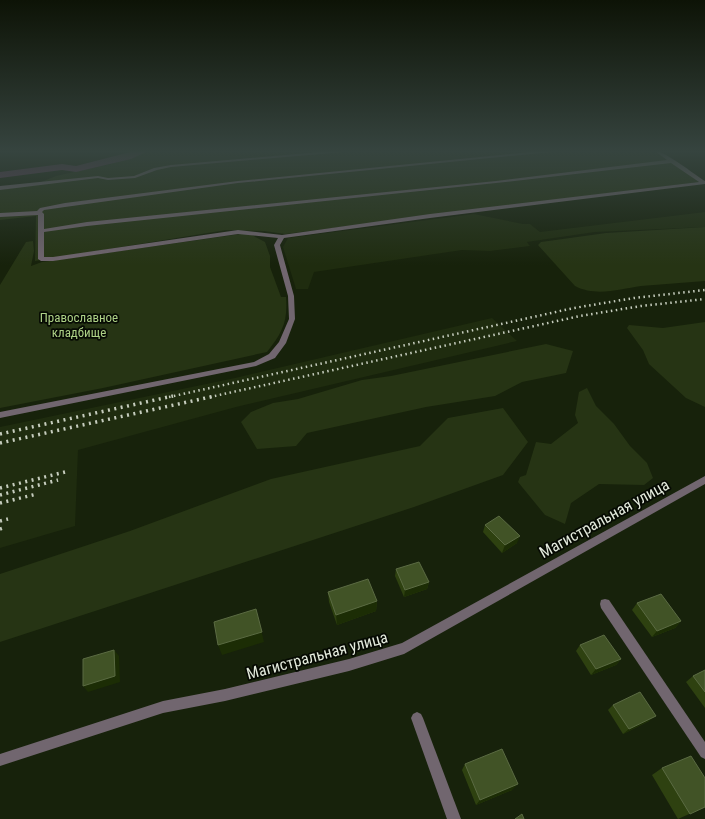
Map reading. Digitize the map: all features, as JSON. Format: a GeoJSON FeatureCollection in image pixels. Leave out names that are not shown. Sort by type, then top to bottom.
{"type":"FeatureCollection","features":[{"type":"Feature","properties":{"kind":"street"},"geometry":{"type":"LineString","coordinates":[[0,215],[38,212],[42,209],[66,205],[184,189]]}},
{"type":"Feature","properties":{"kind":"street"},"geometry":{"type":"LineString","coordinates":[[41,231],[86,224],[426,189]]}},
{"type":"Feature","properties":{"kind":"street"},"geometry":{"type":"LineString","coordinates":[[38,212],[41,214],[41,259],[53,259],[238,232],[282,237],[430,216],[652,189]]}},
{"type":"Feature","properties":{"kind":"street"},"geometry":{"type":"LineString","coordinates":[[0,415],[256,364],[272,356],[282,343],[292,319],[291,296],[277,245],[282,237]]}},
{"type":"Feature","properties":{"kind":"street","name":"Магистральная улица"},"geometry":{"type":"LineString","coordinates":[[0,760],[164,708],[349,665],[404,648],[705,480]]}},
{"type":"Feature","properties":{"kind":"street"},"geometry":{"type":"LineString","coordinates":[[605,604],[705,753]]}},
{"type":"Feature","properties":{"kind":"street"},"geometry":{"type":"LineString","coordinates":[[417,718],[454,819]]}},
{"type":"Feature","properties":{"kind":"shaded area"},"geometry":{"type":"Polygon","coordinates":[[[705,212],[705,227],[595,232],[527,242],[530,246],[490,251],[462,250],[314,272],[308,289],[296,289],[283,247],[288,238],[474,214],[523,224],[530,224],[540,232],[705,212]]]}},
{"type":"Feature","properties":{"kind":"shaded area"},"geometry":{"type":"Polygon","coordinates":[[[492,318],[517,341],[236,407],[78,450],[75,526],[0,548],[0,427],[235,378],[492,318]]]}},
{"type":"Feature","properties":{"kind":"green space"},"geometry":{"type":"Polygon","coordinates":[[[642,189],[285,234],[264,231],[226,230],[35,261],[36,216],[0,220],[0,190],[642,189]]]}},
{"type":"Feature","properties":{"kind":"green space"},"geometry":{"type":"Polygon","coordinates":[[[705,227],[705,281],[641,286],[600,292],[591,291],[575,286],[538,245],[541,242],[606,233],[705,227]]]}},
{"type":"Feature","properties":{"kind":"green space","name":"Православное кладбище"},"geometry":{"type":"Polygon","coordinates":[[[248,233],[265,242],[270,256],[270,267],[281,297],[286,297],[286,313],[283,327],[277,339],[267,352],[103,388],[0,408],[0,285],[26,242],[33,241],[34,251],[31,266],[42,262],[248,233]]]}},
{"type":"Feature","properties":{"kind":"green space"},"geometry":{"type":"Polygon","coordinates":[[[705,322],[705,407],[686,398],[649,364],[643,350],[627,328],[629,325],[663,328],[705,322]]]}},
{"type":"Feature","properties":{"kind":"green space"},"geometry":{"type":"Polygon","coordinates":[[[546,344],[573,351],[566,373],[522,382],[495,396],[426,407],[307,433],[296,446],[257,449],[241,422],[251,412],[273,403],[298,399],[362,380],[391,376],[546,344]]]}},
{"type":"Feature","properties":{"kind":"green space"},"geometry":{"type":"Polygon","coordinates":[[[587,388],[596,406],[614,424],[630,446],[647,463],[653,478],[644,485],[599,484],[571,503],[565,524],[545,515],[518,482],[520,477],[526,475],[536,442],[551,444],[578,423],[575,415],[579,392],[587,388]]]}},
{"type":"Feature","properties":{"kind":"green space"},"geometry":{"type":"Polygon","coordinates":[[[503,408],[528,442],[503,475],[414,507],[0,642],[0,574],[130,531],[271,479],[420,446],[448,418],[503,408]]]}},
{"type":"Feature","properties":{"kind":"building"},"geometry":{"type":"Polygon","coordinates":[[[499,516],[520,536],[505,545],[485,525],[499,516]]]}},
{"type":"Feature","properties":{"kind":"building"},"geometry":{"type":"Polygon","coordinates":[[[419,562],[429,582],[405,590],[396,569],[419,562]]]}},
{"type":"Feature","properties":{"kind":"building"},"geometry":{"type":"Polygon","coordinates":[[[368,579],[377,601],[336,615],[328,592],[368,579]]]}},
{"type":"Feature","properties":{"kind":"building"},"geometry":{"type":"Polygon","coordinates":[[[661,594],[681,621],[657,631],[637,603],[661,594]]]}},
{"type":"Feature","properties":{"kind":"building"},"geometry":{"type":"Polygon","coordinates":[[[256,609],[262,632],[218,645],[214,622],[256,609]]]}},
{"type":"Feature","properties":{"kind":"building"},"geometry":{"type":"Polygon","coordinates":[[[604,635],[621,659],[596,669],[580,645],[604,635]]]}},
{"type":"Feature","properties":{"kind":"building"},"geometry":{"type":"Polygon","coordinates":[[[114,650],[115,676],[83,686],[83,659],[114,650]]]}},
{"type":"Feature","properties":{"kind":"building"},"geometry":{"type":"Polygon","coordinates":[[[705,670],[705,692],[693,676],[705,670]]]}},
{"type":"Feature","properties":{"kind":"building"},"geometry":{"type":"Polygon","coordinates":[[[640,692],[656,716],[629,729],[613,705],[640,692]]]}},
{"type":"Feature","properties":{"kind":"building"},"geometry":{"type":"Polygon","coordinates":[[[502,749],[518,784],[480,800],[465,764],[502,749]]]}},
{"type":"Feature","properties":{"kind":"building"},"geometry":{"type":"Polygon","coordinates":[[[691,756],[705,778],[705,807],[690,814],[662,768],[691,756]]]}},
{"type":"Feature","properties":{"kind":"building"},"geometry":{"type":"Polygon","coordinates":[[[522,814],[524,819],[515,819],[522,814]]]}},
{"type":"Feature","properties":{"kind":"railway"},"geometry":{"type":"LineString","coordinates":[[169,397],[574,308],[634,298],[705,290]]}},
{"type":"Feature","properties":{"kind":"railway"},"geometry":{"type":"LineString","coordinates":[[210,397],[580,316],[641,306],[705,299]]}},
{"type":"Feature","properties":{"kind":"railway"},"geometry":{"type":"LineString","coordinates":[[0,434],[173,396]]}},
{"type":"Feature","properties":{"kind":"railway"},"geometry":{"type":"LineString","coordinates":[[0,443],[215,396]]}},
{"type":"Feature","properties":{"kind":"railway"},"geometry":{"type":"LineString","coordinates":[[0,488],[65,472]]}},
{"type":"Feature","properties":{"kind":"railway"},"geometry":{"type":"LineString","coordinates":[[0,495],[58,480]]}},
{"type":"Feature","properties":{"kind":"railway"},"geometry":{"type":"LineString","coordinates":[[0,503],[37,494]]}},
{"type":"Feature","properties":{"kind":"railway"},"geometry":{"type":"LineString","coordinates":[[0,521],[8,519]]}},
{"type":"Feature","properties":{"kind":"railway"},"geometry":{"type":"LineString","coordinates":[[0,529],[6,527]]}}]}
